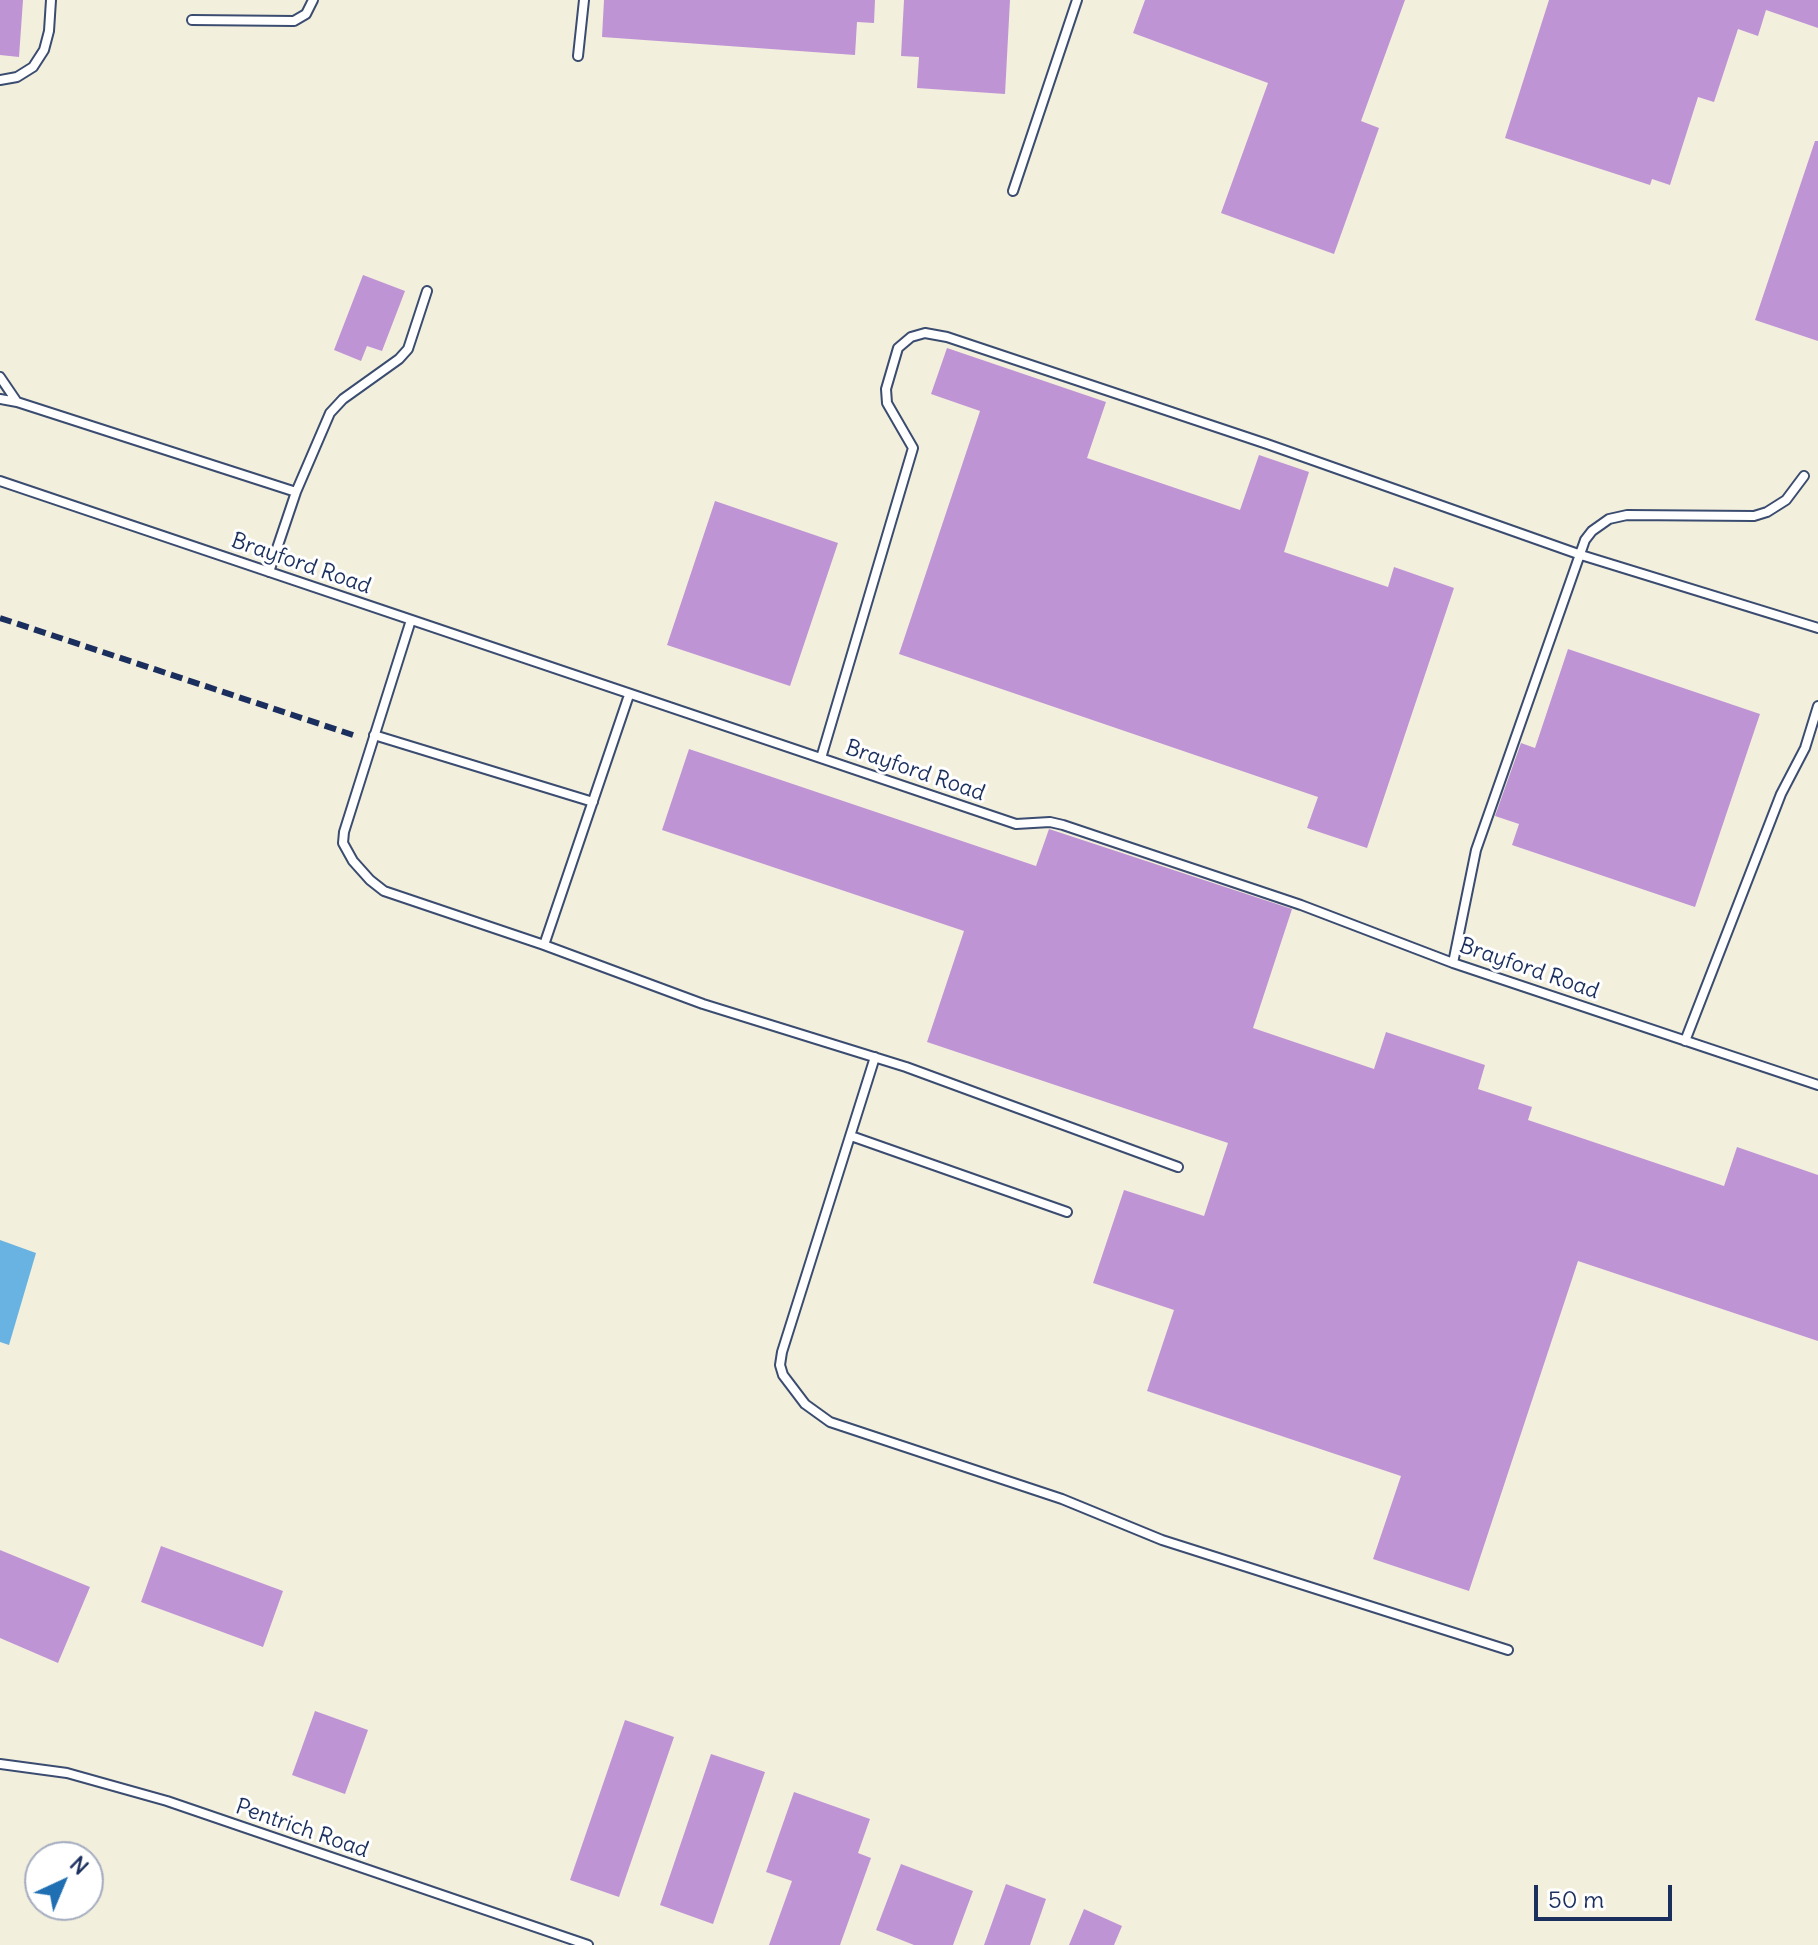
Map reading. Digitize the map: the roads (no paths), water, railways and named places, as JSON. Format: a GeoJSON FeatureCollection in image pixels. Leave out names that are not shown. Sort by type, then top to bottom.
{"type":"FeatureCollection","features":[{"type":"Feature","properties":{"kind":"lane"},"geometry":{"type":"LineString","coordinates":[[0,80],[17,77],[33,67],[44,50],[51,0]]}},
{"type":"Feature","properties":{"kind":"lane"},"geometry":{"type":"LineString","coordinates":[[192,20],[294,21],[306,14],[313,0]]}},
{"type":"Feature","properties":{"kind":"lane"},"geometry":{"type":"LineString","coordinates":[[578,56],[584,0]]}},
{"type":"Feature","properties":{"kind":"lane"},"geometry":{"type":"LineString","coordinates":[[1013,191],[1077,0]]}},
{"type":"Feature","properties":{"kind":"lane"},"geometry":{"type":"LineString","coordinates":[[269,572],[296,492],[330,413],[354,391],[387,370],[408,349],[427,291]]}},
{"type":"Feature","properties":{"kind":"lane"},"geometry":{"type":"LineString","coordinates":[[821,758],[913,448],[887,403],[886,389],[898,348],[911,337],[925,333],[947,337],[1267,444],[1581,555],[1818,628]]}},
{"type":"Feature","properties":{"kind":"lane"},"geometry":{"type":"LineString","coordinates":[[0,377],[17,402]]}},
{"type":"Feature","properties":{"kind":"lane"},"geometry":{"type":"LineString","coordinates":[[0,399],[296,492]]}},
{"type":"Feature","properties":{"kind":"lane"},"geometry":{"type":"LineString","coordinates":[[1453,963],[1476,850],[1585,540],[1609,519],[1627,515],[1754,516],[1786,500],[1804,476]]}},
{"type":"Feature","properties":{"kind":"lane","name":"Brayford Road"},"geometry":{"type":"LineString","coordinates":[[0,481],[1016,824],[1050,822],[1063,825],[1301,905],[1453,963],[1818,1085]]}},
{"type":"Feature","properties":{"kind":"lane"},"geometry":{"type":"LineString","coordinates":[[411,620],[344,832],[343,843],[360,871],[384,891],[544,945],[703,1004],[875,1057],[1178,1167]]}},
{"type":"Feature","properties":{"kind":"lane"},"geometry":{"type":"LineString","coordinates":[[544,945],[629,695]]}},
{"type":"Feature","properties":{"kind":"lane"},"geometry":{"type":"LineString","coordinates":[[1685,1041],[1781,794],[1805,748],[1818,706]]}},
{"type":"Feature","properties":{"kind":"lane"},"geometry":{"type":"LineString","coordinates":[[374,735],[593,802]]}},
{"type":"Feature","properties":{"kind":"lane"},"geometry":{"type":"LineString","coordinates":[[875,1057],[782,1352],[780,1365],[783,1375],[797,1396],[830,1422],[1062,1499],[1162,1540],[1508,1650]]}},
{"type":"Feature","properties":{"kind":"lane"},"geometry":{"type":"LineString","coordinates":[[851,1136],[1067,1212]]}},
{"type":"Feature","properties":{"kind":"lane","name":"Pentrich Road"},"geometry":{"type":"LineString","coordinates":[[0,1764],[67,1773],[154,1797],[588,1945]]}},
{"type":"Feature","properties":{"kind":"water"},"geometry":{"type":"Polygon","coordinates":[[[0,1240],[36,1253],[9,1345],[0,1342],[0,1240]]]}},
{"type":"Feature","properties":{"kind":"railway"},"geometry":{"type":"LineString","coordinates":[[0,618],[353,735]]}}]}
